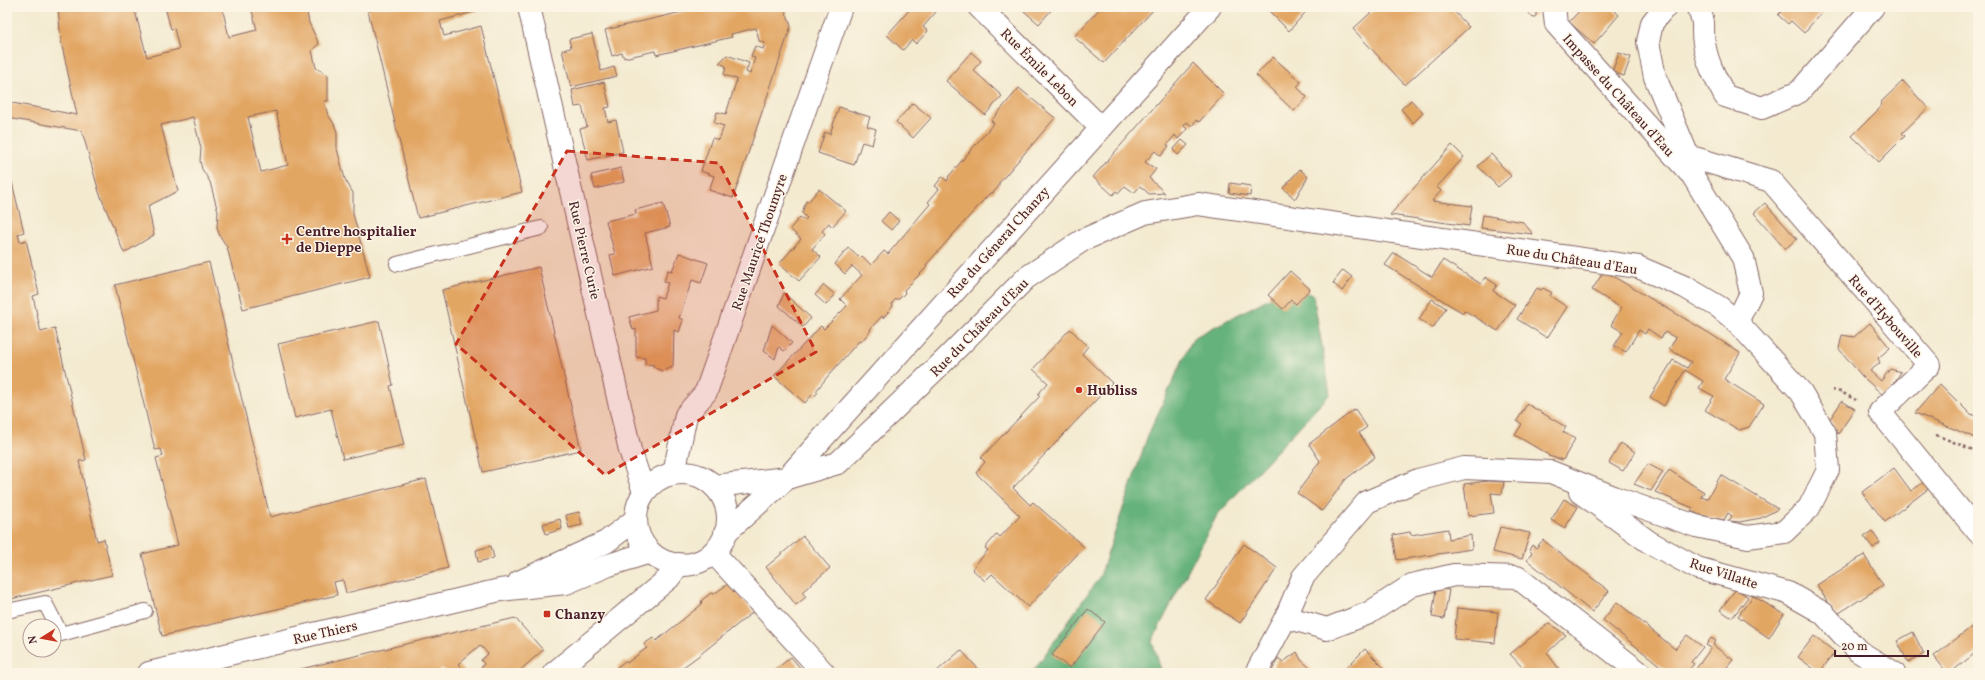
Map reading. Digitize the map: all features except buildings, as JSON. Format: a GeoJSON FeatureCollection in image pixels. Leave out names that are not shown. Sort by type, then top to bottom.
{"type":"FeatureCollection","features":[{"type":"Feature","properties":{"kind":"street","name":"Rue Pierre Curie"},"geometry":{"type":"LineString","coordinates":[[530,7],[630,450],[644,492]]}},
{"type":"Feature","properties":{"kind":"street","name":"Rue Maurice Thoumyre"},"geometry":{"type":"LineString","coordinates":[[674,473],[686,415],[706,392],[841,7]]}},
{"type":"Feature","properties":{"kind":"street","name":"Rue Émile Lebon"},"geometry":{"type":"LineString","coordinates":[[979,7],[1101,128]]}},
{"type":"Feature","properties":{"kind":"street","name":"Rue du Géneral Chanzy"},"geometry":{"type":"LineString","coordinates":[[725,533],[787,478],[1210,7]]}},
{"type":"Feature","properties":{"kind":"street","name":"Impasse du Château d'Eau"},"geometry":{"type":"LineString","coordinates":[[1554,7],[1556,24],[1694,178]]}},
{"type":"Feature","properties":{"kind":"street"},"geometry":{"type":"LineString","coordinates":[[1666,7],[1662,8],[1652,22],[1648,42],[1655,77],[1688,156],[1694,178],[1743,258],[1751,293],[1737,322]]}},
{"type":"Feature","properties":{"kind":"street"},"geometry":{"type":"LineString","coordinates":[[1697,7],[1704,20],[1704,43],[1709,64],[1725,96],[1762,108],[1799,92],[1872,7]]}},
{"type":"Feature","properties":{"kind":"street","name":"Rue d'Hybouville"},"geometry":{"type":"LineString","coordinates":[[1688,156],[1771,180],[1929,365],[1880,412],[1978,532]]}},
{"type":"Feature","properties":{"kind":"street","name":"Rue du Château d'Eau"},"geometry":{"type":"LineString","coordinates":[[787,478],[838,462],[943,362],[1026,278],[1083,240],[1145,213],[1198,204],[1638,267],[1685,287],[1719,307],[1737,322],[1801,392],[1825,433],[1828,470],[1809,508],[1784,532],[1748,538],[1696,526],[1616,498],[1551,472],[1464,468],[1418,480],[1367,502],[1303,577],[1286,617],[1256,673]]}},
{"type":"Feature","properties":{"kind":"street","name":"Rue Villatte"},"geometry":{"type":"LineString","coordinates":[[1551,472],[1649,542],[1697,568],[1788,593],[1823,613],[1858,651],[1894,673]]}},
{"type":"Feature","properties":{"kind":"street"},"geometry":{"type":"LineString","coordinates":[[674,473],[688,473],[702,477],[714,486],[722,496],[728,521],[721,544],[703,560],[691,564],[679,564],[663,561],[650,552],[638,531],[636,519],[638,505],[644,492],[657,480],[674,473]]}},
{"type":"Feature","properties":{"kind":"street"},"geometry":{"type":"LineString","coordinates":[[714,486],[787,478]]}},
{"type":"Feature","properties":{"kind":"street","name":"Rue Thiers"},"geometry":{"type":"LineString","coordinates":[[500,590],[606,542],[636,519]]}},
{"type":"Feature","properties":{"kind":"street","name":"Rue Thiers"},"geometry":{"type":"LineString","coordinates":[[149,673],[500,590],[566,583],[609,565],[650,552]]}},
{"type":"Feature","properties":{"kind":"street"},"geometry":{"type":"LineString","coordinates":[[713,552],[824,673]]}},
{"type":"Feature","properties":{"kind":"street"},"geometry":{"type":"LineString","coordinates":[[569,668],[669,578],[679,564]]}},
{"type":"Feature","properties":{"kind":"street"},"geometry":{"type":"LineString","coordinates":[[1286,617],[1327,628],[1369,613],[1412,585],[1454,575],[1516,577],[1640,673]]}},
{"type":"Feature","properties":{"kind":"lane"},"geometry":{"type":"LineString","coordinates":[[397,264],[541,228]]}},
{"type":"Feature","properties":{"kind":"lane"},"geometry":{"type":"LineString","coordinates":[[7,611],[45,603],[61,634],[145,611]]}},
{"type":"Feature","properties":{"kind":"highlighted area"},"geometry":{"type":"Polygon","coordinates":[[[567,151],[719,163],[816,352],[605,475],[456,344],[567,151]]]}},
{"type":"Feature","properties":{"kind":"green space"},"geometry":{"type":"Polygon","coordinates":[[[1283,291],[1313,294],[1330,394],[1217,515],[1152,641],[1162,673],[1032,673],[1100,576],[1148,435],[1193,338],[1283,291]]]}},
{"type":"Feature","properties":{"kind":"place","name":"Centre hospitalier de Dieppe"},"geometry":{"type":"Point","coordinates":[287,239]}},
{"type":"Feature","properties":{"kind":"place","name":"Hubliss"},"geometry":{"type":"Point","coordinates":[1079,390]}},
{"type":"Feature","properties":{"kind":"place","name":"Chanzy"},"geometry":{"type":"Point","coordinates":[547,614]}}]}
